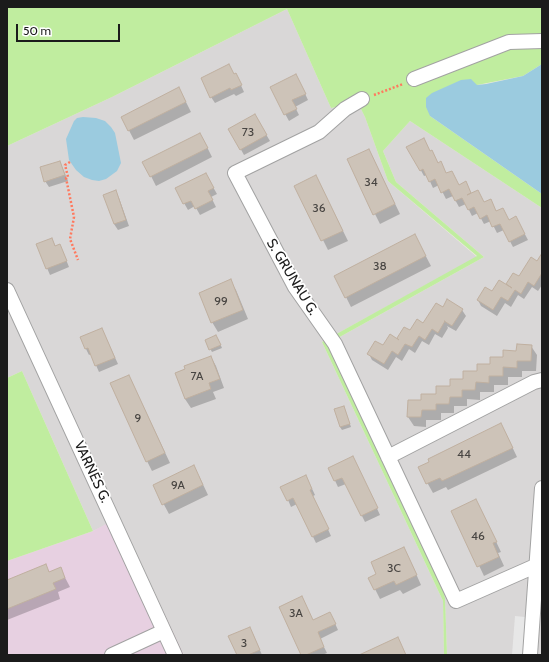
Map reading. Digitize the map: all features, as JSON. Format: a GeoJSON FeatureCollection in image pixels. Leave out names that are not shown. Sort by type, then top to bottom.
{"type":"FeatureCollection","features":[{"type":"Feature","properties":{"kind":"street"},"geometry":{"type":"LineString","coordinates":[[414,79],[509,42],[542,41]]}},
{"type":"Feature","properties":{"kind":"street","name":"S. GRUNAU G."},"geometry":{"type":"LineString","coordinates":[[362,99],[345,109],[319,132],[235,173],[295,287],[335,344],[456,601],[539,564]]}},
{"type":"Feature","properties":{"kind":"street","name":"VARNĖS G."},"geometry":{"type":"LineString","coordinates":[[7,290],[175,655]]}},
{"type":"Feature","properties":{"kind":"street"},"geometry":{"type":"LineString","coordinates":[[388,457],[534,382],[542,380]]}},
{"type":"Feature","properties":{"kind":"street"},"geometry":{"type":"LineString","coordinates":[[530,655],[539,564],[542,488]]}},
{"type":"Feature","properties":{"kind":"street"},"geometry":{"type":"LineString","coordinates":[[112,655],[164,631]]}},
{"type":"Feature","properties":{"kind":"path"},"geometry":{"type":"LineString","coordinates":[[362,99],[414,79]]}},
{"type":"Feature","properties":{"kind":"path"},"geometry":{"type":"LineString","coordinates":[[70,162],[65,165],[68,177],[66,178],[74,217],[70,239],[78,260]]}},
{"type":"Feature","properties":{"kind":"shaded area"},"geometry":{"type":"Polygon","coordinates":[[[287,9],[331,108],[358,103],[365,117],[388,181],[477,257],[322,342],[443,601],[444,655],[184,655],[120,518],[93,531],[22,371],[7,378],[7,146],[112,97],[287,9]]]}},
{"type":"Feature","properties":{"kind":"shaded area"},"geometry":{"type":"Polygon","coordinates":[[[410,121],[542,208],[542,655],[447,655],[445,599],[327,344],[484,257],[396,182],[383,151],[410,121]]]}},
{"type":"Feature","properties":{"kind":"shaded area"},"geometry":{"type":"Polygon","coordinates":[[[119,517],[184,655],[7,655],[7,561],[93,531],[119,517]]]}},
{"type":"Feature","properties":{"kind":"shaded area"},"geometry":{"type":"Polygon","coordinates":[[[515,616],[525,617],[523,655],[512,655],[515,616]]]}},
{"type":"Feature","properties":{"kind":"green space"},"geometry":{"type":"Polygon","coordinates":[[[7,7],[542,7],[542,64],[523,76],[477,85],[430,116],[542,194],[542,208],[410,121],[383,151],[396,182],[484,257],[327,344],[442,586],[445,598],[447,655],[444,655],[443,601],[322,342],[477,256],[388,181],[365,117],[358,103],[331,108],[287,9],[112,97],[7,146],[7,7]]]}},
{"type":"Feature","properties":{"kind":"green space"},"geometry":{"type":"Polygon","coordinates":[[[22,371],[93,531],[7,561],[7,378],[22,371]]]}},
{"type":"Feature","properties":{"kind":"water"},"geometry":{"type":"Polygon","coordinates":[[[542,64],[542,194],[430,116],[426,107],[426,98],[432,93],[461,80],[471,79],[477,85],[486,84],[523,76],[542,64]]]}},
{"type":"Feature","properties":{"kind":"water"},"geometry":{"type":"Polygon","coordinates":[[[77,118],[96,118],[105,121],[115,133],[121,163],[117,171],[106,179],[99,181],[84,177],[76,170],[69,160],[66,139],[74,121],[77,118]]]}},
{"type":"Feature","properties":{"kind":"building"},"geometry":{"type":"Polygon","coordinates":[[[229,64],[234,74],[236,73],[242,85],[231,90],[230,88],[210,98],[201,78],[229,64]]]}},
{"type":"Feature","properties":{"kind":"building"},"geometry":{"type":"Polygon","coordinates":[[[296,74],[306,94],[292,100],[297,109],[284,115],[270,87],[296,74]]]}},
{"type":"Feature","properties":{"kind":"building"},"geometry":{"type":"Polygon","coordinates":[[[179,87],[186,102],[128,131],[121,117],[179,87]]]}},
{"type":"Feature","properties":{"kind":"building"},"geometry":{"type":"Polygon","coordinates":[[[255,114],[267,135],[240,150],[228,129],[255,114]]]}},
{"type":"Feature","properties":{"kind":"building"},"geometry":{"type":"Polygon","coordinates":[[[200,133],[208,148],[150,177],[142,162],[200,133]]]}},
{"type":"Feature","properties":{"kind":"building"},"geometry":{"type":"Polygon","coordinates":[[[424,138],[438,163],[441,161],[446,173],[452,171],[459,185],[466,181],[471,193],[467,195],[478,190],[484,202],[491,199],[496,211],[503,208],[509,220],[516,216],[525,234],[509,242],[500,224],[492,227],[487,215],[480,219],[474,207],[468,210],[462,198],[455,201],[449,189],[441,193],[435,179],[429,182],[423,169],[420,171],[406,147],[424,138]]]}},
{"type":"Feature","properties":{"kind":"building"},"geometry":{"type":"Polygon","coordinates":[[[369,149],[395,204],[373,215],[347,159],[369,149]]]}},
{"type":"Feature","properties":{"kind":"building"},"geometry":{"type":"Polygon","coordinates":[[[60,161],[65,175],[44,182],[40,167],[60,161]]]}},
{"type":"Feature","properties":{"kind":"building"},"geometry":{"type":"Polygon","coordinates":[[[206,173],[214,188],[208,191],[213,200],[195,209],[191,201],[183,204],[175,188],[206,173]]]}},
{"type":"Feature","properties":{"kind":"building"},"geometry":{"type":"Polygon","coordinates":[[[316,175],[343,231],[321,241],[294,186],[316,175]]]}},
{"type":"Feature","properties":{"kind":"building"},"geometry":{"type":"Polygon","coordinates":[[[116,190],[126,220],[114,224],[103,195],[116,190]]]}},
{"type":"Feature","properties":{"kind":"building"},"geometry":{"type":"Polygon","coordinates":[[[415,234],[426,256],[345,298],[334,276],[415,234]]]}},
{"type":"Feature","properties":{"kind":"building"},"geometry":{"type":"Polygon","coordinates":[[[52,238],[55,246],[60,244],[67,261],[46,269],[36,244],[52,238]]]}},
{"type":"Feature","properties":{"kind":"building"},"geometry":{"type":"Polygon","coordinates":[[[542,253],[542,273],[534,286],[528,282],[521,294],[515,290],[508,301],[501,297],[493,310],[477,300],[485,287],[492,291],[499,280],[512,288],[506,284],[513,273],[519,276],[531,257],[537,261],[542,253]]]}},
{"type":"Feature","properties":{"kind":"building"},"geometry":{"type":"Polygon","coordinates":[[[231,279],[243,310],[211,323],[199,293],[231,279]]]}},
{"type":"Feature","properties":{"kind":"building"},"geometry":{"type":"Polygon","coordinates":[[[447,299],[463,309],[452,326],[445,321],[438,333],[432,329],[425,340],[419,336],[412,347],[405,344],[398,355],[392,351],[384,364],[367,354],[375,341],[383,345],[390,334],[399,340],[397,338],[404,327],[410,330],[417,319],[423,323],[436,303],[443,307],[447,299]]]}},
{"type":"Feature","properties":{"kind":"building"},"geometry":{"type":"Polygon","coordinates":[[[102,328],[115,358],[95,366],[88,348],[85,349],[80,337],[102,328]]]}},
{"type":"Feature","properties":{"kind":"building"},"geometry":{"type":"Polygon","coordinates":[[[216,335],[221,345],[209,350],[205,340],[216,335]]]}},
{"type":"Feature","properties":{"kind":"building"},"geometry":{"type":"Polygon","coordinates":[[[517,344],[532,345],[531,361],[517,361],[517,368],[503,367],[503,376],[489,376],[489,383],[476,382],[475,390],[462,390],[462,397],[450,397],[449,404],[436,404],[436,410],[422,410],[421,417],[407,417],[408,400],[421,400],[421,394],[436,394],[436,386],[450,386],[450,379],[463,379],[463,371],[477,371],[477,364],[490,364],[490,357],[503,357],[503,350],[516,351],[517,344]]]}},
{"type":"Feature","properties":{"kind":"building"},"geometry":{"type":"Polygon","coordinates":[[[211,356],[220,379],[209,383],[211,389],[185,399],[175,373],[185,369],[184,366],[211,356]]]}},
{"type":"Feature","properties":{"kind":"building"},"geometry":{"type":"Polygon","coordinates":[[[129,375],[165,453],[146,462],[110,383],[129,375]]]}},
{"type":"Feature","properties":{"kind":"building"},"geometry":{"type":"Polygon","coordinates":[[[344,406],[350,424],[340,427],[334,409],[344,406]]]}},
{"type":"Feature","properties":{"kind":"building"},"geometry":{"type":"Polygon","coordinates":[[[501,423],[513,448],[442,481],[440,478],[426,484],[418,467],[429,462],[428,459],[501,423]]]}},
{"type":"Feature","properties":{"kind":"building"},"geometry":{"type":"Polygon","coordinates":[[[353,456],[378,508],[361,516],[342,478],[334,481],[328,468],[353,456]]]}},
{"type":"Feature","properties":{"kind":"building"},"geometry":{"type":"Polygon","coordinates":[[[194,465],[203,485],[162,505],[153,485],[194,465]]]}},
{"type":"Feature","properties":{"kind":"building"},"geometry":{"type":"Polygon","coordinates":[[[306,475],[312,489],[310,490],[329,529],[312,537],[293,498],[287,501],[280,487],[306,475]]]}},
{"type":"Feature","properties":{"kind":"building"},"geometry":{"type":"Polygon","coordinates":[[[476,499],[497,542],[493,543],[499,557],[477,567],[451,511],[476,499]]]}},
{"type":"Feature","properties":{"kind":"building"},"geometry":{"type":"Polygon","coordinates":[[[404,547],[417,575],[396,585],[394,581],[374,590],[368,578],[376,574],[371,562],[404,547]]]}},
{"type":"Feature","properties":{"kind":"building"},"geometry":{"type":"Polygon","coordinates":[[[46,564],[49,572],[61,567],[65,578],[53,583],[56,589],[7,609],[7,580],[46,564]]]}},
{"type":"Feature","properties":{"kind":"building"},"geometry":{"type":"Polygon","coordinates":[[[302,596],[313,620],[330,612],[336,624],[318,632],[324,647],[306,655],[301,655],[279,607],[302,596]]]}},
{"type":"Feature","properties":{"kind":"building"},"geometry":{"type":"Polygon","coordinates":[[[250,627],[260,650],[248,655],[237,655],[228,636],[250,627]]]}},
{"type":"Feature","properties":{"kind":"building"},"geometry":{"type":"Polygon","coordinates":[[[398,637],[406,655],[359,655],[398,637]]]}}]}
